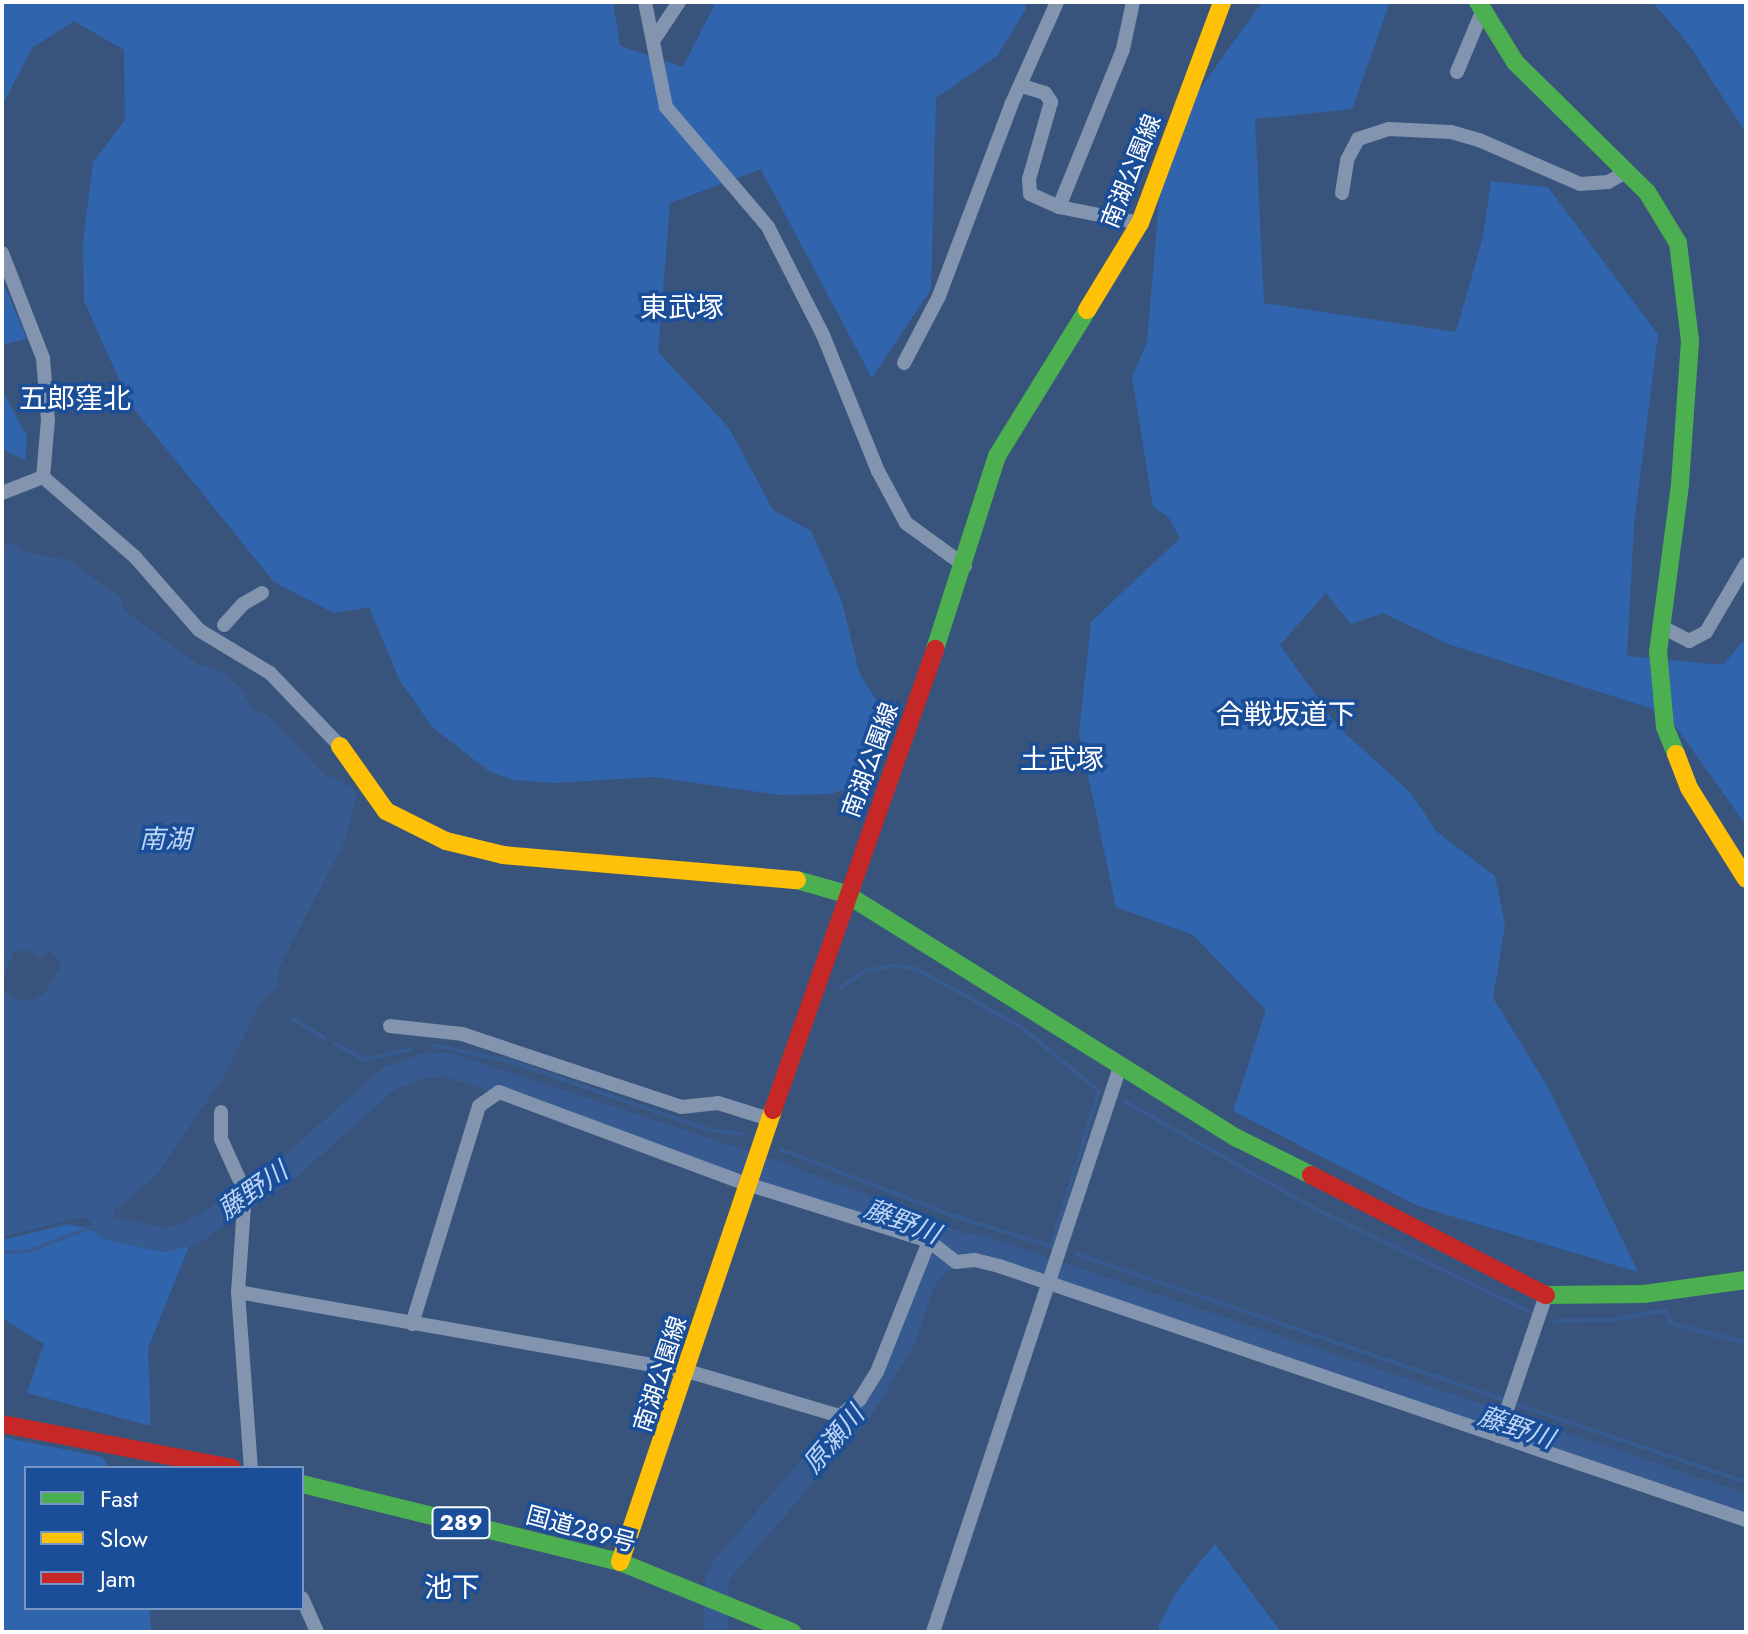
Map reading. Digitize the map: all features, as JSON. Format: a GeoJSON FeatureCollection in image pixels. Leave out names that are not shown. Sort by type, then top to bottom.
{"type":"FeatureCollection","features":[{"type":"Feature","properties":{"kind":"main road","name":"南湖公園線"},"geometry":{"type":"LineString","coordinates":[[620,1562],[846,894],[965,566],[997,456],[1140,223],[1222,2]]}},
{"type":"Feature","properties":{"kind":"main road"},"geometry":{"type":"LineString","coordinates":[[1480,7],[1515,62],[1626,172],[1669,222],[1688,293],[1680,485],[1660,626],[1665,727],[1689,788],[1746,879]]}},
{"type":"Feature","properties":{"kind":"main road"},"geometry":{"type":"LineString","coordinates":[[340,746],[386,811],[446,841],[503,855],[801,880],[846,894],[1237,1138],[1546,1295],[1644,1294],[1746,1280]]}},
{"type":"Feature","properties":{"kind":"main road"},"geometry":{"type":"LineString","coordinates":[[2,1424],[222,1466]]}},
{"type":"Feature","properties":{"kind":"main road","name":"国道289号"},"geometry":{"type":"LineString","coordinates":[[304,1484],[620,1562],[792,1632]]}},
{"type":"Feature","properties":{"kind":"street"},"geometry":{"type":"LineString","coordinates":[[645,2],[655,38],[666,107],[768,227],[823,335],[878,471],[902,516],[965,566]]}},
{"type":"Feature","properties":{"kind":"street"},"geometry":{"type":"LineString","coordinates":[[655,38],[679,2]]}},
{"type":"Feature","properties":{"kind":"street"},"geometry":{"type":"LineString","coordinates":[[904,363],[939,296],[1011,105],[1057,2]]}},
{"type":"Feature","properties":{"kind":"street"},"geometry":{"type":"LineString","coordinates":[[1059,207],[1123,49],[1133,2]]}},
{"type":"Feature","properties":{"kind":"street"},"geometry":{"type":"LineString","coordinates":[[1457,72],[1480,7]]}},
{"type":"Feature","properties":{"kind":"street"},"geometry":{"type":"LineString","coordinates":[[1022,86],[1045,93],[1051,102],[1029,179],[1030,194],[1059,207],[1140,223]]}},
{"type":"Feature","properties":{"kind":"street"},"geometry":{"type":"LineString","coordinates":[[1342,193],[1351,149],[1365,133],[1388,129],[1451,132],[1479,140],[1580,184],[1608,182],[1626,172]]}},
{"type":"Feature","properties":{"kind":"street"},"geometry":{"type":"LineString","coordinates":[[2,253],[43,358],[48,420],[43,477]]}},
{"type":"Feature","properties":{"kind":"street"},"geometry":{"type":"LineString","coordinates":[[2,493],[43,477]]}},
{"type":"Feature","properties":{"kind":"street"},"geometry":{"type":"LineString","coordinates":[[43,477],[135,557],[199,630],[270,673],[340,746]]}},
{"type":"Feature","properties":{"kind":"street"},"geometry":{"type":"LineString","coordinates":[[1660,626],[1689,641],[1706,632],[1746,564]]}},
{"type":"Feature","properties":{"kind":"street"},"geometry":{"type":"LineString","coordinates":[[224,625],[243,604],[262,593]]}},
{"type":"Feature","properties":{"kind":"street"},"geometry":{"type":"LineString","coordinates":[[390,1026],[462,1034],[681,1107],[718,1103],[769,1119]]}},
{"type":"Feature","properties":{"kind":"street"},"geometry":{"type":"LineString","coordinates":[[933,1632],[1046,1281],[1120,1067]]}},
{"type":"Feature","properties":{"kind":"street"},"geometry":{"type":"LineString","coordinates":[[412,1324],[479,1106],[499,1092],[747,1184],[936,1244],[952,1260],[975,1260],[1046,1281],[1746,1520]]}},
{"type":"Feature","properties":{"kind":"street"},"geometry":{"type":"LineString","coordinates":[[221,1112],[221,1139],[246,1199],[238,1292],[251,1466]]}},
{"type":"Feature","properties":{"kind":"street"},"geometry":{"type":"LineString","coordinates":[[238,1292],[687,1371],[840,1416],[877,1372],[936,1244]]}},
{"type":"Feature","properties":{"kind":"street"},"geometry":{"type":"LineString","coordinates":[[1498,1436],[1546,1295]]}},
{"type":"Feature","properties":{"kind":"street"},"geometry":{"type":"LineString","coordinates":[[304,1603],[317,1632]]}},
{"type":"Feature","properties":{"kind":"shaded area"},"geometry":{"type":"Polygon","coordinates":[[[2,2],[613,2],[620,46],[683,67],[716,2],[1025,2],[1026,9],[997,56],[936,98],[931,289],[872,378],[761,169],[670,203],[658,352],[729,428],[773,510],[811,531],[842,602],[859,672],[887,718],[874,779],[831,794],[779,795],[654,777],[554,783],[513,780],[489,771],[433,728],[399,679],[369,607],[334,613],[274,582],[130,404],[84,301],[83,243],[93,162],[125,120],[124,50],[74,21],[32,48],[2,106],[2,2]]]}},
{"type":"Feature","properties":{"kind":"shaded area"},"geometry":{"type":"Polygon","coordinates":[[[1262,2],[1390,2],[1352,109],[1255,119],[1264,303],[1456,332],[1483,237],[1491,181],[1548,187],[1658,334],[1634,524],[1627,656],[1723,665],[1746,638],[1746,825],[1666,713],[1448,644],[1383,613],[1351,624],[1326,593],[1280,645],[1339,728],[1410,792],[1437,832],[1495,876],[1505,925],[1493,998],[1549,1089],[1638,1272],[1418,1206],[1233,1111],[1266,1010],[1193,935],[1116,907],[1079,733],[1091,622],[1180,538],[1169,518],[1153,507],[1132,376],[1147,343],[1162,166],[1175,124],[1262,2]]]}},
{"type":"Feature","properties":{"kind":"shaded area"},"geometry":{"type":"Polygon","coordinates":[[[1653,2],[1746,2],[1746,133],[1689,45],[1653,2]]]}},
{"type":"Feature","properties":{"kind":"shaded area"},"geometry":{"type":"Polygon","coordinates":[[[2,280],[27,339],[2,345],[2,280]]]}},
{"type":"Feature","properties":{"kind":"shaded area"},"geometry":{"type":"Polygon","coordinates":[[[2,390],[27,436],[25,460],[2,449],[2,390]]]}},
{"type":"Feature","properties":{"kind":"shaded area"},"geometry":{"type":"Polygon","coordinates":[[[69,1224],[130,1240],[194,1234],[148,1348],[151,1426],[27,1393],[44,1344],[2,1318],[2,1240],[69,1224]]]}},
{"type":"Feature","properties":{"kind":"shaded area"},"geometry":{"type":"Polygon","coordinates":[[[2,1437],[103,1457],[107,1466],[24,1466],[24,1610],[150,1610],[151,1632],[2,1632],[2,1437]]]}},
{"type":"Feature","properties":{"kind":"shaded area"},"geometry":{"type":"Polygon","coordinates":[[[1215,1544],[1281,1632],[1160,1632],[1158,1626],[1179,1588],[1215,1544]]]}},
{"type":"Feature","properties":{"kind":"water","name":"南湖"},"geometry":{"type":"Polygon","coordinates":[[[14,543],[21,551],[70,561],[121,598],[124,610],[197,664],[222,672],[240,687],[251,707],[269,716],[325,775],[351,786],[357,794],[346,839],[280,966],[276,989],[261,1001],[225,1075],[157,1174],[104,1220],[79,1218],[2,1237],[2,981],[2,547],[14,543]],[[27,950],[13,952],[2,981],[7,995],[30,1001],[46,992],[62,964],[50,950],[41,957],[27,950]]]}},
{"type":"Feature","properties":{"kind":"waterway"},"geometry":{"type":"LineString","coordinates":[[841,987],[865,971],[896,965],[917,969],[1021,1027],[1099,1091],[1051,1247]]}},
{"type":"Feature","properties":{"kind":"waterway"},"geometry":{"type":"LineString","coordinates":[[293,1019],[325,1038]]}},
{"type":"Feature","properties":{"kind":"waterway"},"geometry":{"type":"LineString","coordinates":[[335,1044],[364,1060],[411,1049]]}},
{"type":"Feature","properties":{"kind":"waterway"},"geometry":{"type":"LineString","coordinates":[[433,1045],[512,1062],[711,1130],[743,1134]]}},
{"type":"Feature","properties":{"kind":"waterway","name":"藤野川"},"geometry":{"type":"LineString","coordinates":[[85,1191],[108,1228],[163,1240],[191,1234],[283,1173],[388,1079],[424,1065],[448,1065],[774,1172],[959,1244],[983,1248],[1746,1506]]}},
{"type":"Feature","properties":{"kind":"waterway"},"geometry":{"type":"LineString","coordinates":[[1124,1101],[1314,1208],[1534,1314]]}},
{"type":"Feature","properties":{"kind":"waterway"},"geometry":{"type":"LineString","coordinates":[[780,1149],[951,1215],[1053,1247]]}},
{"type":"Feature","properties":{"kind":"waterway"},"geometry":{"type":"LineString","coordinates":[[2,1253],[29,1251],[98,1225],[108,1228]]}},
{"type":"Feature","properties":{"kind":"waterway","name":"原瀬川"},"geometry":{"type":"LineString","coordinates":[[715,1632],[717,1579],[724,1567],[861,1410],[902,1342],[925,1277],[959,1244]]}},
{"type":"Feature","properties":{"kind":"waterway"},"geometry":{"type":"LineString","coordinates":[[1076,1254],[1505,1400]]}},
{"type":"Feature","properties":{"kind":"waterway"},"geometry":{"type":"LineString","coordinates":[[1555,1321],[1610,1320],[1667,1310],[1670,1323],[1746,1343]]}},
{"type":"Feature","properties":{"kind":"waterway"},"geometry":{"type":"LineString","coordinates":[[1518,1405],[1746,1482]]}},
{"type":"Feature","properties":{"kind":"traffic: fast"},"geometry":{"type":"LineString","coordinates":[[1478,2],[1515,62],[1647,192],[1678,243],[1690,341],[1680,485],[1658,651],[1665,727],[1676,754]]}},
{"type":"Feature","properties":{"kind":"traffic: fast"},"geometry":{"type":"LineString","coordinates":[[935,649],[997,456],[1087,310]]}},
{"type":"Feature","properties":{"kind":"traffic: fast"},"geometry":{"type":"LineString","coordinates":[[797,880],[846,894],[1237,1138],[1311,1175]]}},
{"type":"Feature","properties":{"kind":"traffic: fast"},"geometry":{"type":"LineString","coordinates":[[1546,1295],[1644,1294],[1746,1280]]}},
{"type":"Feature","properties":{"kind":"traffic: fast"},"geometry":{"type":"LineString","coordinates":[[304,1484],[620,1562],[792,1632]]}},
{"type":"Feature","properties":{"kind":"traffic: slow"},"geometry":{"type":"LineString","coordinates":[[1087,310],[1140,223],[1222,2]]}},
{"type":"Feature","properties":{"kind":"traffic: slow"},"geometry":{"type":"LineString","coordinates":[[340,746],[386,811],[446,841],[503,855],[797,880]]}},
{"type":"Feature","properties":{"kind":"traffic: slow"},"geometry":{"type":"LineString","coordinates":[[1676,754],[1689,788],[1746,879]]}},
{"type":"Feature","properties":{"kind":"traffic: slow"},"geometry":{"type":"LineString","coordinates":[[620,1562],[773,1110]]}},
{"type":"Feature","properties":{"kind":"traffic: jam"},"geometry":{"type":"LineString","coordinates":[[773,1110],[935,649]]}},
{"type":"Feature","properties":{"kind":"traffic: jam"},"geometry":{"type":"LineString","coordinates":[[1311,1175],[1546,1295]]}},
{"type":"Feature","properties":{"kind":"traffic: jam"},"geometry":{"type":"LineString","coordinates":[[2,1424],[222,1466]]}},
{"type":"Feature","properties":{"kind":"district","name":"東武塚"},"geometry":{"type":"Point","coordinates":[682,308]}},
{"type":"Feature","properties":{"kind":"district","name":"五郎窪北"},"geometry":{"type":"Point","coordinates":[75,399]}},
{"type":"Feature","properties":{"kind":"district","name":"合戦坂道下"},"geometry":{"type":"Point","coordinates":[1286,715]}},
{"type":"Feature","properties":{"kind":"district","name":"土武塚"},"geometry":{"type":"Point","coordinates":[1062,760]}},
{"type":"Feature","properties":{"kind":"district","name":"池下"},"geometry":{"type":"Point","coordinates":[452,1588]}}]}
